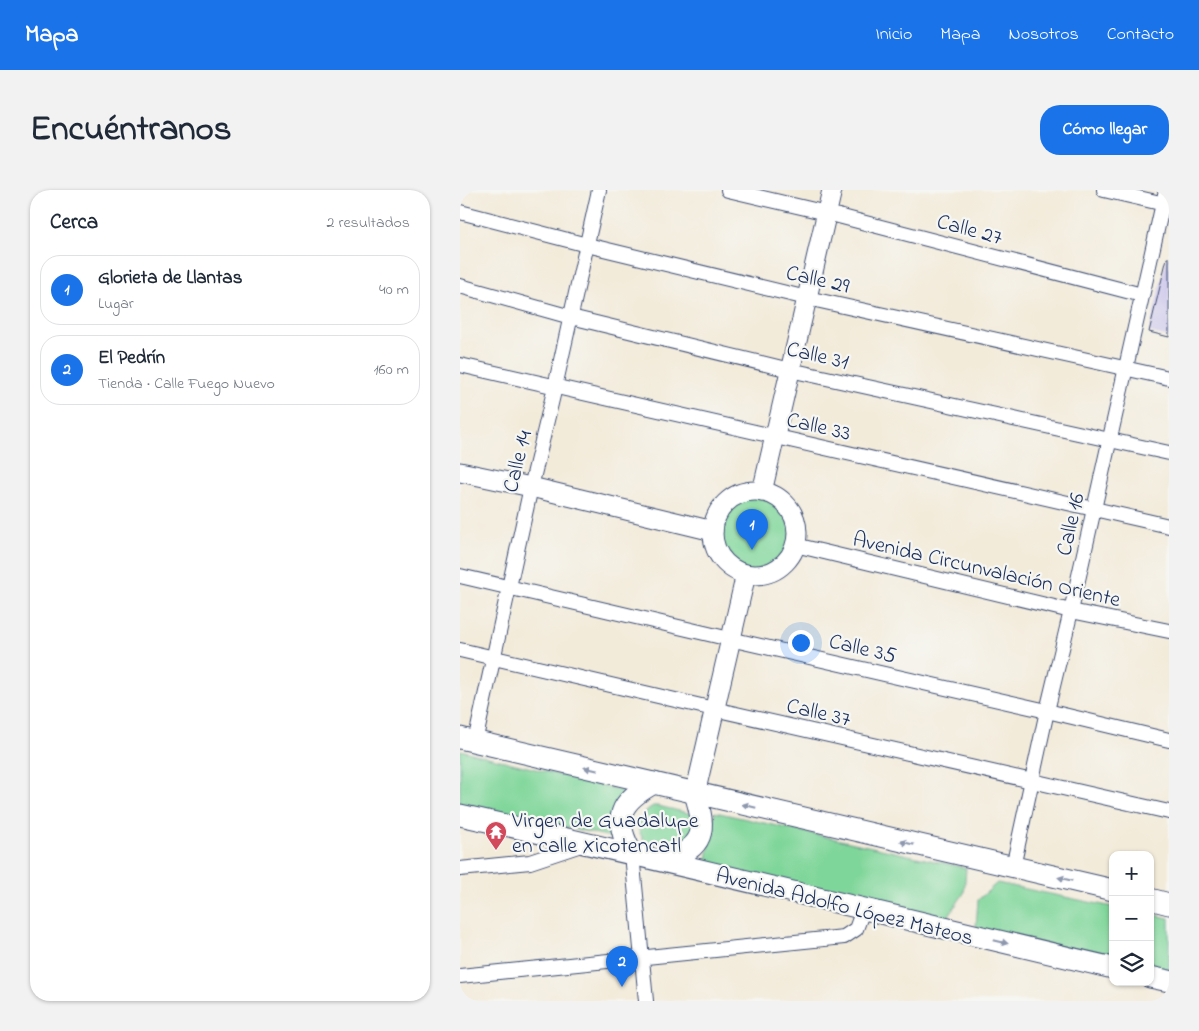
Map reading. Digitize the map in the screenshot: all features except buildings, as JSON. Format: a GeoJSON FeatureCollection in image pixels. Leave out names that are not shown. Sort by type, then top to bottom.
{"type":"FeatureCollection","features":[{"type":"Feature","properties":{"kind":"main road"},"geometry":{"type":"LineString","coordinates":[[467,740],[1109,889]]}},
{"type":"Feature","properties":{"kind":"main road"},"geometry":{"type":"LineString","coordinates":[[632,854],[621,831],[621,817],[625,804],[638,792],[654,783]]}},
{"type":"Feature","properties":{"kind":"main road"},"geometry":{"type":"LineString","coordinates":[[665,861],[683,855],[701,835],[703,822],[695,794]]}},
{"type":"Feature","properties":{"kind":"main road","name":"Avenida Adolfo López Mateos"},"geometry":{"type":"LineString","coordinates":[[460,815],[665,861],[863,910],[1109,967]]}},
{"type":"Feature","properties":{"kind":"main road"},"geometry":{"type":"LineString","coordinates":[[1154,900],[1169,904]]}},
{"type":"Feature","properties":{"kind":"main road"},"geometry":{"type":"LineString","coordinates":[[1154,978],[1169,981]]}},
{"type":"Feature","properties":{"kind":"street","name":"Calle 14"},"geometry":{"type":"LineString","coordinates":[[467,740],[494,658],[530,487],[556,387],[599,190]]}},
{"type":"Feature","properties":{"kind":"street","name":"Calle 27"},"geometry":{"type":"LineString","coordinates":[[728,190],[827,213],[1142,295]]}},
{"type":"Feature","properties":{"kind":"street"},"geometry":{"type":"LineString","coordinates":[[762,492],[832,190]]}},
{"type":"Feature","properties":{"kind":"street"},"geometry":{"type":"LineString","coordinates":[[1104,190],[1166,200]]}},
{"type":"Feature","properties":{"kind":"street","name":"Calle 16"},"geometry":{"type":"LineString","coordinates":[[1013,867],[1142,295],[1166,200]]}},
{"type":"Feature","properties":{"kind":"street","name":"Calle 29"},"geometry":{"type":"LineString","coordinates":[[460,212],[807,298],[1169,378]]}},
{"type":"Feature","properties":{"kind":"street","name":"Calle 31"},"geometry":{"type":"LineString","coordinates":[[460,286],[571,317],[790,370],[1169,453]]}},
{"type":"Feature","properties":{"kind":"street","name":"Calle 33"},"geometry":{"type":"LineString","coordinates":[[460,365],[1169,526]]}},
{"type":"Feature","properties":{"kind":"street"},"geometry":{"type":"LineString","coordinates":[[460,472],[713,531]]}},
{"type":"Feature","properties":{"kind":"street"},"geometry":{"type":"LineString","coordinates":[[748,492],[762,492],[778,499],[790,511],[797,533],[795,545],[790,557],[782,566],[771,572],[758,575],[746,574],[735,570],[718,554],[714,543],[713,531],[716,517],[734,496],[748,492]]}},
{"type":"Feature","properties":{"kind":"street","name":"Avenida Circunvalación Oriente"},"geometry":{"type":"LineString","coordinates":[[795,545],[1071,611],[1169,632]]}},
{"type":"Feature","properties":{"kind":"street"},"geometry":{"type":"LineString","coordinates":[[695,794],[746,574]]}},
{"type":"Feature","properties":{"kind":"street","name":"Calle 35"},"geometry":{"type":"LineString","coordinates":[[460,576],[1169,740]]}},
{"type":"Feature","properties":{"kind":"street","name":"Calle 37"},"geometry":{"type":"LineString","coordinates":[[460,650],[714,710],[1169,812]]}},
{"type":"Feature","properties":{"kind":"street"},"geometry":{"type":"LineString","coordinates":[[460,869],[530,862],[587,843]]}},
{"type":"Feature","properties":{"kind":"street"},"geometry":{"type":"LineString","coordinates":[[632,854],[646,1001]]}},
{"type":"Feature","properties":{"kind":"street"},"geometry":{"type":"LineString","coordinates":[[460,976],[844,937],[856,929],[863,910]]}},
{"type":"Feature","properties":{"kind":"green space"},"geometry":{"type":"Polygon","coordinates":[[[744,496],[760,496],[774,502],[785,513],[791,527],[791,543],[785,557],[774,568],[760,574],[744,574],[730,568],[719,557],[713,543],[713,527],[719,513],[730,502],[744,496]]]}},
{"type":"Feature","properties":{"kind":"green space"},"geometry":{"type":"Polygon","coordinates":[[[460,750],[627,792],[612,815],[609,827],[616,838],[460,804],[460,750]]]}},
{"type":"Feature","properties":{"kind":"green space"},"geometry":{"type":"Polygon","coordinates":[[[653,806],[692,814],[701,824],[684,851],[643,840],[637,825],[647,810],[653,806]]]}},
{"type":"Feature","properties":{"kind":"green space"},"geometry":{"type":"Polygon","coordinates":[[[715,812],[966,868],[964,893],[945,921],[706,865],[715,812]]]}},
{"type":"Feature","properties":{"kind":"green space"},"geometry":{"type":"Polygon","coordinates":[[[997,883],[1109,906],[1109,960],[976,927],[978,900],[997,883]]]}},
{"type":"Feature","properties":{"kind":"green space"},"geometry":{"type":"Polygon","coordinates":[[[1154,915],[1169,918],[1169,975],[1154,971],[1154,915]]]}},
{"type":"Feature","properties":{"kind":"place","name":"Glorieta de Llantas"},"geometry":{"type":"Point","coordinates":[752,550]}},
{"type":"Feature","properties":{"kind":"place","name":"Virgen de Guadalupe en calle Xicotencatl"},"geometry":{"type":"Point","coordinates":[496,851]}},
{"type":"Feature","properties":{"kind":"place","name":"El Pedrín"},"geometry":{"type":"Point","coordinates":[622,987]}}]}
